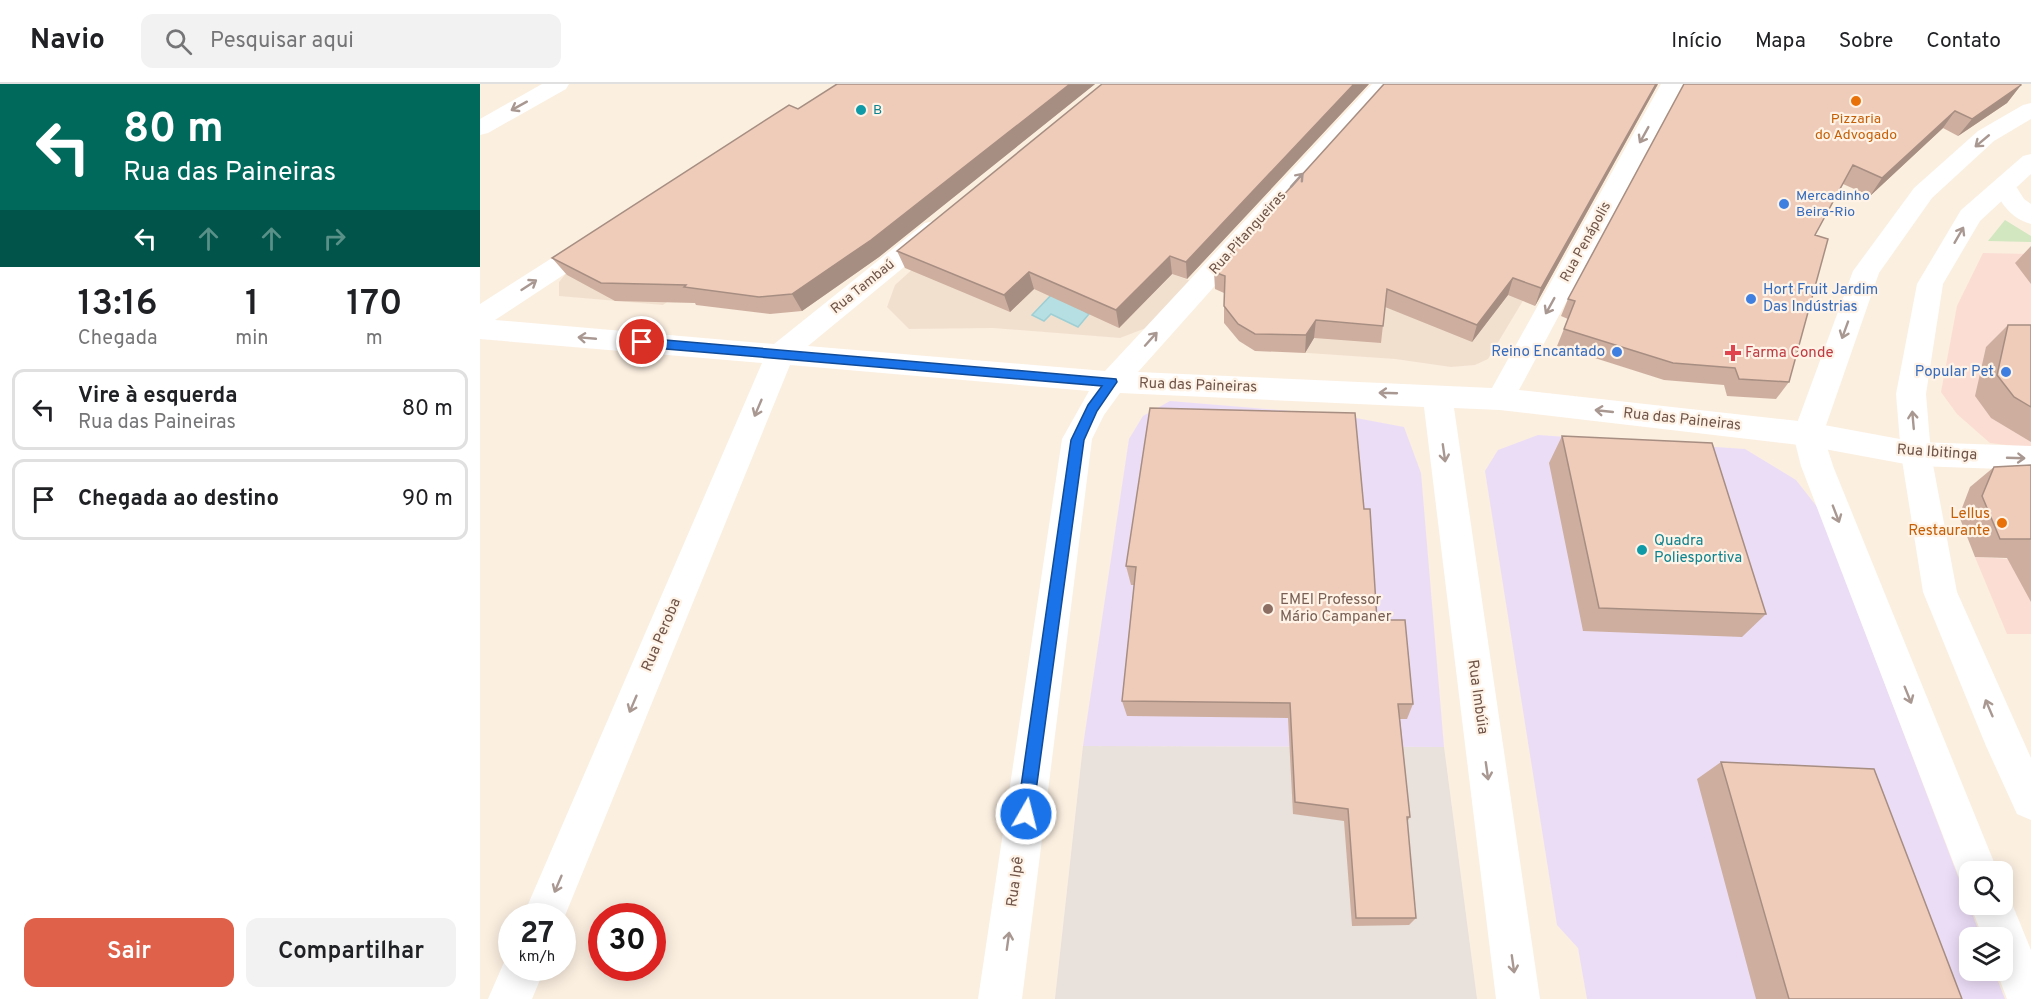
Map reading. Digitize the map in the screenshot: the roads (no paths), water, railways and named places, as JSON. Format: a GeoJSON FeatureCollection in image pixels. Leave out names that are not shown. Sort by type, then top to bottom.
{"type":"FeatureCollection","features":[{"type":"Feature","properties":{"kind":"street"},"geometry":{"type":"LineString","coordinates":[[480,128],[558,84]]}},
{"type":"Feature","properties":{"kind":"street","name":"Rua Pitangueiras"},"geometry":{"type":"LineString","coordinates":[[1112,382],[1384,84]]}},
{"type":"Feature","properties":{"kind":"street","name":"Rua Penápolis"},"geometry":{"type":"LineString","coordinates":[[1500,399],[1672,84]]}},
{"type":"Feature","properties":{"kind":"street"},"geometry":{"type":"LineString","coordinates":[[1974,861],[1817,466],[1808,434],[1866,271],[1923,193],[1986,136],[2031,110]]}},
{"type":"Feature","properties":{"kind":"street"},"geometry":{"type":"LineString","coordinates":[[2031,161],[1970,216],[1930,284],[1911,394],[1916,454],[1941,592],[2018,757],[2031,800]]}},
{"type":"Feature","properties":{"kind":"street"},"geometry":{"type":"LineString","coordinates":[[2004,184],[2014,204],[2031,216]]}},
{"type":"Feature","properties":{"kind":"street","name":"Rua Tambaú"},"geometry":{"type":"LineString","coordinates":[[780,354],[956,212]]}},
{"type":"Feature","properties":{"kind":"street"},"geometry":{"type":"LineString","coordinates":[[480,316],[619,226]]}},
{"type":"Feature","properties":{"kind":"street","name":"Rua das Paineiras"},"geometry":{"type":"LineString","coordinates":[[480,329],[1112,382],[1500,399],[1808,434]]}},
{"type":"Feature","properties":{"kind":"street","name":"Rua Peroba"},"geometry":{"type":"LineString","coordinates":[[549,903],[780,354]]}},
{"type":"Feature","properties":{"kind":"street","name":"Rua Ipê"},"geometry":{"type":"LineString","coordinates":[[1000,999],[1077,440],[1092,409],[1112,382]]}},
{"type":"Feature","properties":{"kind":"street","name":"Rua Imbúia"},"geometry":{"type":"LineString","coordinates":[[1437,395],[1518,999]]}},
{"type":"Feature","properties":{"kind":"street","name":"Rua Ibitinga"},"geometry":{"type":"LineString","coordinates":[[1808,434],[1916,454],[2031,458]]}},
{"type":"Feature","properties":{"kind":"street"},"geometry":{"type":"LineString","coordinates":[[1995,915],[2029,999]]}},
{"type":"Feature","properties":{"kind":"street"},"geometry":{"type":"LineString","coordinates":[[510,999],[518,981]]}},
{"type":"Feature","properties":{"kind":"water"},"geometry":{"type":"Polygon","coordinates":[[[1054,292],[1089,314],[1078,327],[1051,314],[1044,321],[1032,315],[1054,292]]]}},
{"type":"Feature","properties":{"kind":"place","name":"Pizzaria do Advogado"},"geometry":{"type":"Point","coordinates":[1856,101]}},
{"type":"Feature","properties":{"kind":"place","name":"B"},"geometry":{"type":"Point","coordinates":[861,110]}},
{"type":"Feature","properties":{"kind":"place","name":"Mercadinho Beira-Rio"},"geometry":{"type":"Point","coordinates":[1784,204]}},
{"type":"Feature","properties":{"kind":"place","name":"Hort Fruit Jardim Das Indústrias"},"geometry":{"type":"Point","coordinates":[1751,299]}},
{"type":"Feature","properties":{"kind":"place","name":"Reino Encantado"},"geometry":{"type":"Point","coordinates":[1617,352]}},
{"type":"Feature","properties":{"kind":"place","name":"Farma Conde"},"geometry":{"type":"Point","coordinates":[1733,353]}},
{"type":"Feature","properties":{"kind":"place","name":"Popular Pet"},"geometry":{"type":"Point","coordinates":[2006,372]}},
{"type":"Feature","properties":{"kind":"place","name":"Lellus Restaurante"},"geometry":{"type":"Point","coordinates":[2002,523]}},
{"type":"Feature","properties":{"kind":"place","name":"Quadra Poliesportiva"},"geometry":{"type":"Point","coordinates":[1642,550]}},
{"type":"Feature","properties":{"kind":"place","name":"EMEI Professor Mário Campaner"},"geometry":{"type":"Point","coordinates":[1268,609]}}]}
